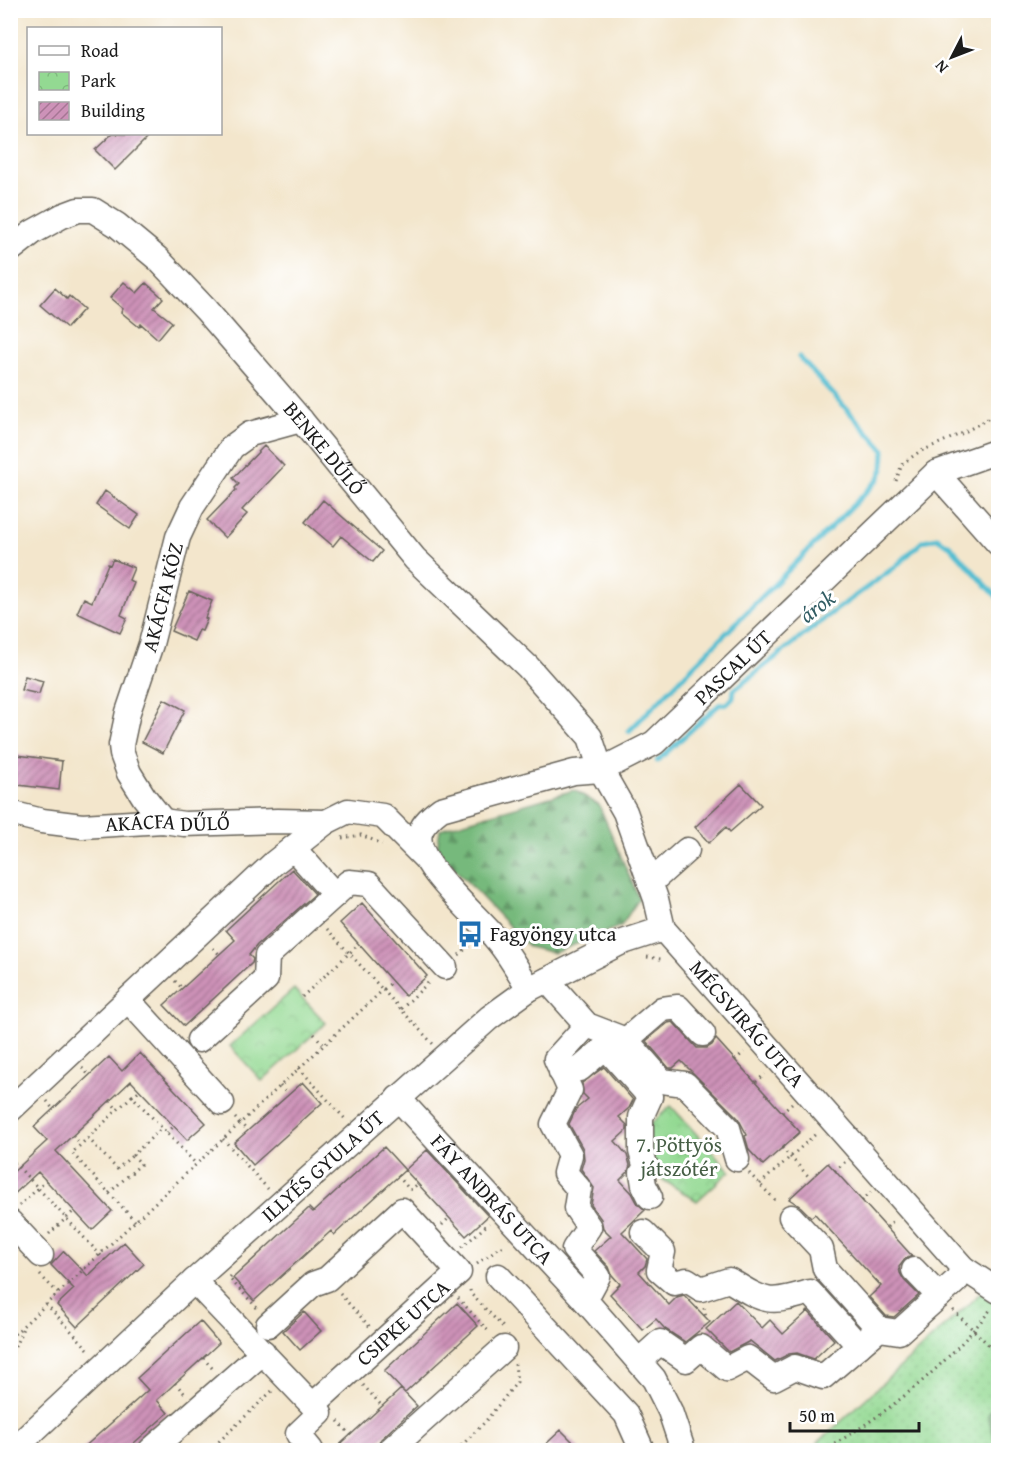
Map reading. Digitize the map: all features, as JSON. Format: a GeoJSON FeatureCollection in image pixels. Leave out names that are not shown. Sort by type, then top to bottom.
{"type":"FeatureCollection","features":[{"type":"Feature","properties":{"kind":"street","name":"BENKE DŰLŐ"},"geometry":{"type":"LineString","coordinates":[[10,250],[33,232],[62,216],[78,210],[93,210],[117,225],[158,259],[206,310],[301,420],[415,559],[528,667],[590,737],[601,770]]}},
{"type":"Feature","properties":{"kind":"street","name":"AKÁCFA KÖZ"},"geometry":{"type":"LineString","coordinates":[[163,821],[144,797],[129,772],[121,745],[128,712],[151,644],[178,537],[192,507],[232,447],[250,434],[301,420]]}},
{"type":"Feature","properties":{"kind":"street","name":"PASCAL ÚT"},"geometry":{"type":"LineString","coordinates":[[601,770],[654,743],[936,473],[999,451]]}},
{"type":"Feature","properties":{"kind":"street"},"geometry":{"type":"LineString","coordinates":[[936,473],[999,543]]}},
{"type":"Feature","properties":{"kind":"street"},"geometry":{"type":"LineString","coordinates":[[10,1110],[274,863],[293,848],[330,831],[348,811],[383,816],[441,809],[574,772],[601,770]]}},
{"type":"Feature","properties":{"kind":"street","name":"MÉCSVIRÁG UTCA"},"geometry":{"type":"LineString","coordinates":[[601,770],[625,812],[650,883],[663,929],[963,1268],[995,1299]]}},
{"type":"Feature","properties":{"kind":"street"},"geometry":{"type":"LineString","coordinates":[[441,809],[429,819],[420,832],[420,844],[435,873],[497,939],[516,967],[587,1025],[626,1040],[662,1081],[685,1084],[728,1128],[737,1159]]}},
{"type":"Feature","properties":{"kind":"street","name":"AKÁCFA DŰLŐ"},"geometry":{"type":"LineString","coordinates":[[10,813],[42,821],[82,826],[163,821],[184,824],[277,820],[330,831]]}},
{"type":"Feature","properties":{"kind":"street"},"geometry":{"type":"LineString","coordinates":[[383,816],[426,859]]}},
{"type":"Feature","properties":{"kind":"street"},"geometry":{"type":"LineString","coordinates":[[293,848],[335,895]]}},
{"type":"Feature","properties":{"kind":"street"},"geometry":{"type":"LineString","coordinates":[[650,883],[687,850]]}},
{"type":"Feature","properties":{"kind":"street"},"geometry":{"type":"LineString","coordinates":[[199,1040],[266,979],[267,956],[349,882],[369,884],[445,968]]}},
{"type":"Feature","properties":{"kind":"street","name":"ILLYÉS GYULA ÚT"},"geometry":{"type":"LineString","coordinates":[[13,1450],[194,1281],[489,1018],[538,985],[620,943],[663,929]]}},
{"type":"Feature","properties":{"kind":"street"},"geometry":{"type":"LineString","coordinates":[[128,1000],[222,1103]]}},
{"type":"Feature","properties":{"kind":"street","name":"MÉCSVIRÁG UTCA"},"geometry":{"type":"LineString","coordinates":[[626,1040],[662,1009],[678,1007],[703,1034]]}},
{"type":"Feature","properties":{"kind":"street","name":"FÁY ANDRÁS UTCA"},"geometry":{"type":"LineString","coordinates":[[585,1300],[598,1276],[574,1249],[589,1227],[576,1208],[579,1189],[565,1173],[570,1155],[553,1124],[570,1090],[556,1059],[587,1025]]}},
{"type":"Feature","properties":{"kind":"street"},"geometry":{"type":"LineString","coordinates":[[561,1072],[580,1070],[602,1050],[609,1051],[650,1097],[641,1116],[641,1151],[646,1168],[642,1173],[644,1185],[650,1197]]}},
{"type":"Feature","properties":{"kind":"street","name":"FÁY ANDRÁS UTCA"},"geometry":{"type":"LineString","coordinates":[[398,1098],[585,1300],[654,1379],[665,1400],[683,1450]]}},
{"type":"Feature","properties":{"kind":"street","name":"CSIPKE UTCA"},"geometry":{"type":"LineString","coordinates":[[268,1325],[313,1284],[327,1279],[402,1210],[459,1272],[313,1405]]}},
{"type":"Feature","properties":{"kind":"street"},"geometry":{"type":"LineString","coordinates":[[14,1215],[40,1264]]}},
{"type":"Feature","properties":{"kind":"street"},"geometry":{"type":"LineString","coordinates":[[791,1217],[821,1249],[825,1269],[879,1329],[899,1332],[957,1280],[963,1268]]}},
{"type":"Feature","properties":{"kind":"street"},"geometry":{"type":"LineString","coordinates":[[643,1232],[663,1252],[659,1270],[674,1283],[687,1280],[700,1289],[729,1280],[761,1299],[784,1300],[810,1292],[859,1346]]}},
{"type":"Feature","properties":{"kind":"street"},"geometry":{"type":"LineString","coordinates":[[914,1270],[939,1296]]}},
{"type":"Feature","properties":{"kind":"street"},"geometry":{"type":"LineString","coordinates":[[498,1276],[626,1414],[642,1450]]}},
{"type":"Feature","properties":{"kind":"street"},"geometry":{"type":"LineString","coordinates":[[194,1281],[320,1413],[298,1434],[311,1450]]}},
{"type":"Feature","properties":{"kind":"street"},"geometry":{"type":"LineString","coordinates":[[639,1361],[660,1341],[686,1360],[701,1347],[727,1369],[747,1358],[774,1378],[795,1367],[823,1377],[879,1329]]}},
{"type":"Feature","properties":{"kind":"street"},"geometry":{"type":"LineString","coordinates":[[390,1450],[504,1348]]}},
{"type":"Feature","properties":{"kind":"street"},"geometry":{"type":"LineString","coordinates":[[151,1450],[198,1397],[263,1352]]}},
{"type":"Feature","properties":{"kind":"street"},"geometry":{"type":"LineString","coordinates":[[176,1446],[213,1412],[198,1397]]}},
{"type":"Feature","properties":{"kind":"path"},"geometry":{"type":"LineString","coordinates":[[330,831],[361,835],[386,846]]}},
{"type":"Feature","properties":{"kind":"path"},"geometry":{"type":"LineString","coordinates":[[314,914],[435,1045]]}},
{"type":"Feature","properties":{"kind":"path"},"geometry":{"type":"LineString","coordinates":[[302,997],[359,944]]}},
{"type":"Feature","properties":{"kind":"path"},"geometry":{"type":"LineString","coordinates":[[212,946],[219,954]]}},
{"type":"Feature","properties":{"kind":"path"},"geometry":{"type":"LineString","coordinates":[[641,956],[660,958],[668,965]]}},
{"type":"Feature","properties":{"kind":"path"},"geometry":{"type":"LineString","coordinates":[[11,1335],[25,1325],[392,982]]}},
{"type":"Feature","properties":{"kind":"path"},"geometry":{"type":"LineString","coordinates":[[314,1034],[324,1045]]}},
{"type":"Feature","properties":{"kind":"path"},"geometry":{"type":"LineString","coordinates":[[735,1060],[748,1048]]}},
{"type":"Feature","properties":{"kind":"path"},"geometry":{"type":"LineString","coordinates":[[300,1068],[349,1124]]}},
{"type":"Feature","properties":{"kind":"path"},"geometry":{"type":"LineString","coordinates":[[756,1082],[768,1071]]}},
{"type":"Feature","properties":{"kind":"path"},"geometry":{"type":"LineString","coordinates":[[280,1086],[288,1095]]}},
{"type":"Feature","properties":{"kind":"path"},"geometry":{"type":"LineString","coordinates":[[135,1221],[72,1153],[140,1090]]}},
{"type":"Feature","properties":{"kind":"path"},"geometry":{"type":"LineString","coordinates":[[132,1096],[196,1164]]}},
{"type":"Feature","properties":{"kind":"path"},"geometry":{"type":"LineString","coordinates":[[782,1112],[795,1100]]}},
{"type":"Feature","properties":{"kind":"path"},"geometry":{"type":"LineString","coordinates":[[110,1101],[118,1110]]}},
{"type":"Feature","properties":{"kind":"path"},"geometry":{"type":"LineString","coordinates":[[760,1184],[832,1120]]}},
{"type":"Feature","properties":{"kind":"path"},"geometry":{"type":"LineString","coordinates":[[240,1123],[248,1131]]}},
{"type":"Feature","properties":{"kind":"path"},"geometry":{"type":"LineString","coordinates":[[166,1133],[174,1126]]}},
{"type":"Feature","properties":{"kind":"path"},"geometry":{"type":"LineString","coordinates":[[88,1138],[117,1169],[162,1128]]}},
{"type":"Feature","properties":{"kind":"path"},"geometry":{"type":"LineString","coordinates":[[73,1136],[81,1144]]}},
{"type":"Feature","properties":{"kind":"path"},"geometry":{"type":"LineString","coordinates":[[223,1139],[272,1193]]}},
{"type":"Feature","properties":{"kind":"path"},"geometry":{"type":"LineString","coordinates":[[782,1148],[812,1179]]}},
{"type":"Feature","properties":{"kind":"path"},"geometry":{"type":"LineString","coordinates":[[109,1193],[141,1164],[133,1155]]}},
{"type":"Feature","properties":{"kind":"path"},"geometry":{"type":"LineString","coordinates":[[10,1158],[105,1260]]}},
{"type":"Feature","properties":{"kind":"path"},"geometry":{"type":"LineString","coordinates":[[737,1159],[791,1217]]}},
{"type":"Feature","properties":{"kind":"path"},"geometry":{"type":"LineString","coordinates":[[835,1171],[842,1164]]}},
{"type":"Feature","properties":{"kind":"path"},"geometry":{"type":"LineString","coordinates":[[14,1215],[46,1181]]}},
{"type":"Feature","properties":{"kind":"path"},"geometry":{"type":"LineString","coordinates":[[410,1190],[417,1184]]}},
{"type":"Feature","properties":{"kind":"path"},"geometry":{"type":"LineString","coordinates":[[66,1218],[74,1211]]}},
{"type":"Feature","properties":{"kind":"path"},"geometry":{"type":"LineString","coordinates":[[442,1225],[449,1218]]}},
{"type":"Feature","properties":{"kind":"path"},"geometry":{"type":"LineString","coordinates":[[462,1247],[492,1220]]}},
{"type":"Feature","properties":{"kind":"path"},"geometry":{"type":"LineString","coordinates":[[887,1227],[893,1221]]}},
{"type":"Feature","properties":{"kind":"path"},"geometry":{"type":"LineString","coordinates":[[40,1264],[58,1293]]}},
{"type":"Feature","properties":{"kind":"path"},"geometry":{"type":"LineString","coordinates":[[238,1270],[229,1278],[252,1303]]}},
{"type":"Feature","properties":{"kind":"path"},"geometry":{"type":"LineString","coordinates":[[68,1284],[74,1289]]}},
{"type":"Feature","properties":{"kind":"path"},"geometry":{"type":"LineString","coordinates":[[939,1296],[999,1354]]}},
{"type":"Feature","properties":{"kind":"path"},"geometry":{"type":"LineString","coordinates":[[824,1450],[875,1419],[927,1378],[974,1330],[995,1299]]}},
{"type":"Feature","properties":{"kind":"path"},"geometry":{"type":"LineString","coordinates":[[46,1304],[94,1356]]}},
{"type":"Feature","properties":{"kind":"path"},"geometry":{"type":"LineString","coordinates":[[353,1308],[372,1330]]}},
{"type":"Feature","properties":{"kind":"path"},"geometry":{"type":"LineString","coordinates":[[473,1314],[481,1323]]}},
{"type":"Feature","properties":{"kind":"path"},"geometry":{"type":"LineString","coordinates":[[10,1358],[25,1325]]}},
{"type":"Feature","properties":{"kind":"path"},"geometry":{"type":"LineString","coordinates":[[203,1358],[215,1371]]}},
{"type":"Feature","properties":{"kind":"path"},"geometry":{"type":"LineString","coordinates":[[351,1371],[382,1406]]}},
{"type":"Feature","properties":{"kind":"path"},"geometry":{"type":"LineString","coordinates":[[210,1450],[287,1378]]}},
{"type":"Feature","properties":{"kind":"path"},"geometry":{"type":"LineString","coordinates":[[175,1383],[198,1397]]}},
{"type":"Feature","properties":{"kind":"green space"},"geometry":{"type":"Polygon","coordinates":[[[574,790],[599,805],[639,899],[621,926],[554,953],[529,947],[437,850],[440,829],[574,790]]]}},
{"type":"Feature","properties":{"kind":"green space"},"geometry":{"type":"Polygon","coordinates":[[[294,989],[326,1023],[262,1081],[230,1046],[294,989]]]}},
{"type":"Feature","properties":{"kind":"green space","name":"7. Pöttyös játszótér"},"geometry":{"type":"Polygon","coordinates":[[[671,1106],[730,1171],[697,1201],[652,1173],[647,1127],[671,1106]]]}},
{"type":"Feature","properties":{"kind":"green space"},"geometry":{"type":"Polygon","coordinates":[[[998,1277],[998,1399],[988,1416],[998,1450],[810,1450],[998,1277]]]}},
{"type":"Feature","properties":{"kind":"green space"},"geometry":{"type":"Polygon","coordinates":[[[998,1399],[998,1447],[988,1415],[998,1399]]]}},
{"type":"Feature","properties":{"kind":"building"},"geometry":{"type":"Polygon","coordinates":[[[111,135],[150,135],[115,170],[95,150],[111,135]]]}},
{"type":"Feature","properties":{"kind":"building"},"geometry":{"type":"Polygon","coordinates":[[[124,282],[137,293],[146,283],[163,298],[154,308],[172,322],[158,339],[141,324],[139,327],[121,312],[123,309],[110,298],[124,282]]]}},
{"type":"Feature","properties":{"kind":"building"},"geometry":{"type":"Polygon","coordinates":[[[55,288],[67,299],[69,296],[84,309],[67,328],[40,305],[55,288]]]}},
{"type":"Feature","properties":{"kind":"building"},"geometry":{"type":"Polygon","coordinates":[[[264,446],[284,466],[242,510],[247,514],[225,538],[207,520],[236,490],[239,484],[233,478],[264,446]]]}},
{"type":"Feature","properties":{"kind":"building"},"geometry":{"type":"Polygon","coordinates":[[[105,491],[139,515],[130,529],[96,505],[105,491]]]}},
{"type":"Feature","properties":{"kind":"building"},"geometry":{"type":"Polygon","coordinates":[[[323,500],[382,551],[373,562],[341,536],[333,546],[305,522],[323,500]]]}},
{"type":"Feature","properties":{"kind":"building"},"geometry":{"type":"Polygon","coordinates":[[[113,559],[134,568],[129,580],[134,583],[121,615],[127,618],[120,633],[77,613],[84,598],[92,602],[108,564],[110,565],[113,559]]]}},
{"type":"Feature","properties":{"kind":"building"},"geometry":{"type":"Polygon","coordinates":[[[189,591],[212,601],[202,631],[199,630],[194,641],[171,631],[189,591]]]}},
{"type":"Feature","properties":{"kind":"building"},"geometry":{"type":"Polygon","coordinates":[[[25,676],[43,681],[39,694],[21,690],[25,676]]]}},
{"type":"Feature","properties":{"kind":"building"},"geometry":{"type":"Polygon","coordinates":[[[164,699],[185,710],[163,753],[142,742],[164,699]]]}},
{"type":"Feature","properties":{"kind":"building"},"geometry":{"type":"Polygon","coordinates":[[[10,754],[62,761],[59,790],[10,784],[10,754]]]}},
{"type":"Feature","properties":{"kind":"building"},"geometry":{"type":"Polygon","coordinates":[[[741,784],[761,805],[730,832],[726,827],[709,843],[695,827],[741,784]]]}},
{"type":"Feature","properties":{"kind":"building"},"geometry":{"type":"Polygon","coordinates":[[[292,869],[315,894],[257,945],[249,955],[253,959],[252,963],[184,1026],[164,1005],[235,940],[226,930],[292,869]]]}},
{"type":"Feature","properties":{"kind":"building"},"geometry":{"type":"Polygon","coordinates":[[[362,903],[427,976],[405,996],[340,923],[362,903]]]}},
{"type":"Feature","properties":{"kind":"building"},"geometry":{"type":"Polygon","coordinates":[[[673,1022],[697,1048],[707,1048],[716,1039],[800,1132],[763,1165],[749,1150],[745,1136],[747,1135],[738,1118],[681,1061],[673,1068],[669,1068],[646,1041],[668,1023],[673,1022]]]}},
{"type":"Feature","properties":{"kind":"building"},"geometry":{"type":"Polygon","coordinates":[[[140,1053],[206,1123],[187,1140],[131,1081],[56,1151],[112,1211],[92,1230],[38,1172],[10,1198],[10,1175],[47,1141],[34,1127],[109,1057],[122,1071],[140,1053]]]}},
{"type":"Feature","properties":{"kind":"building"},"geometry":{"type":"Polygon","coordinates":[[[604,1067],[633,1100],[629,1108],[619,1117],[627,1125],[627,1130],[615,1141],[627,1155],[630,1165],[628,1172],[620,1180],[645,1210],[622,1232],[647,1259],[645,1266],[639,1272],[669,1305],[677,1297],[684,1295],[710,1322],[685,1342],[665,1329],[656,1319],[643,1330],[610,1294],[620,1284],[612,1275],[609,1267],[594,1251],[611,1236],[603,1228],[601,1219],[591,1205],[594,1188],[581,1169],[584,1159],[583,1149],[569,1124],[576,1109],[588,1099],[583,1094],[582,1083],[604,1067]]]}},
{"type":"Feature","properties":{"kind":"building"},"geometry":{"type":"Polygon","coordinates":[[[303,1082],[322,1103],[253,1165],[234,1143],[303,1082]]]}},
{"type":"Feature","properties":{"kind":"building"},"geometry":{"type":"Polygon","coordinates":[[[384,1147],[405,1170],[334,1235],[331,1231],[254,1301],[233,1278],[309,1208],[313,1212],[384,1147]]]}},
{"type":"Feature","properties":{"kind":"building"},"geometry":{"type":"Polygon","coordinates":[[[427,1150],[488,1216],[466,1236],[405,1170],[427,1150]]]}},
{"type":"Feature","properties":{"kind":"building"},"geometry":{"type":"Polygon","coordinates":[[[828,1163],[912,1256],[905,1259],[899,1267],[900,1273],[919,1295],[894,1317],[886,1316],[869,1297],[881,1286],[815,1214],[811,1217],[789,1199],[828,1163]]]}},
{"type":"Feature","properties":{"kind":"building"},"geometry":{"type":"Polygon","coordinates":[[[124,1242],[144,1264],[77,1327],[57,1305],[74,1289],[51,1265],[64,1251],[88,1276],[124,1242]]]}},
{"type":"Feature","properties":{"kind":"building"},"geometry":{"type":"Polygon","coordinates":[[[736,1301],[762,1328],[770,1320],[783,1334],[808,1311],[834,1340],[814,1359],[797,1353],[775,1361],[750,1341],[729,1352],[706,1329],[736,1301]]]}},
{"type":"Feature","properties":{"kind":"building"},"geometry":{"type":"Polygon","coordinates":[[[457,1303],[478,1326],[405,1393],[384,1371],[457,1303]]]}},
{"type":"Feature","properties":{"kind":"building"},"geometry":{"type":"Polygon","coordinates":[[[304,1312],[321,1331],[300,1350],[283,1331],[304,1312]]]}},
{"type":"Feature","properties":{"kind":"building"},"geometry":{"type":"Polygon","coordinates":[[[200,1321],[219,1343],[157,1400],[168,1413],[126,1450],[81,1450],[148,1390],[137,1378],[200,1321]]]}},
{"type":"Feature","properties":{"kind":"building"},"geometry":{"type":"Polygon","coordinates":[[[401,1389],[417,1406],[372,1450],[334,1450],[401,1389]]]}},
{"type":"Feature","properties":{"kind":"building"},"geometry":{"type":"Polygon","coordinates":[[[561,1430],[581,1450],[553,1450],[546,1444],[561,1430]]]}},
{"type":"Feature","properties":{"kind":"waterway"},"geometry":{"type":"LineString","coordinates":[[629,731],[878,480],[883,469],[884,450],[799,357]]}},
{"type":"Feature","properties":{"kind":"waterway","name":"árok"},"geometry":{"type":"LineString","coordinates":[[657,761],[720,704],[727,704],[733,698],[734,690],[829,615],[895,567],[923,541],[937,538],[950,546],[998,598]]}},
{"type":"Feature","properties":{"kind":"place","name":"Fagyöngy utca"},"geometry":{"type":"Point","coordinates":[470,934]}}]}
